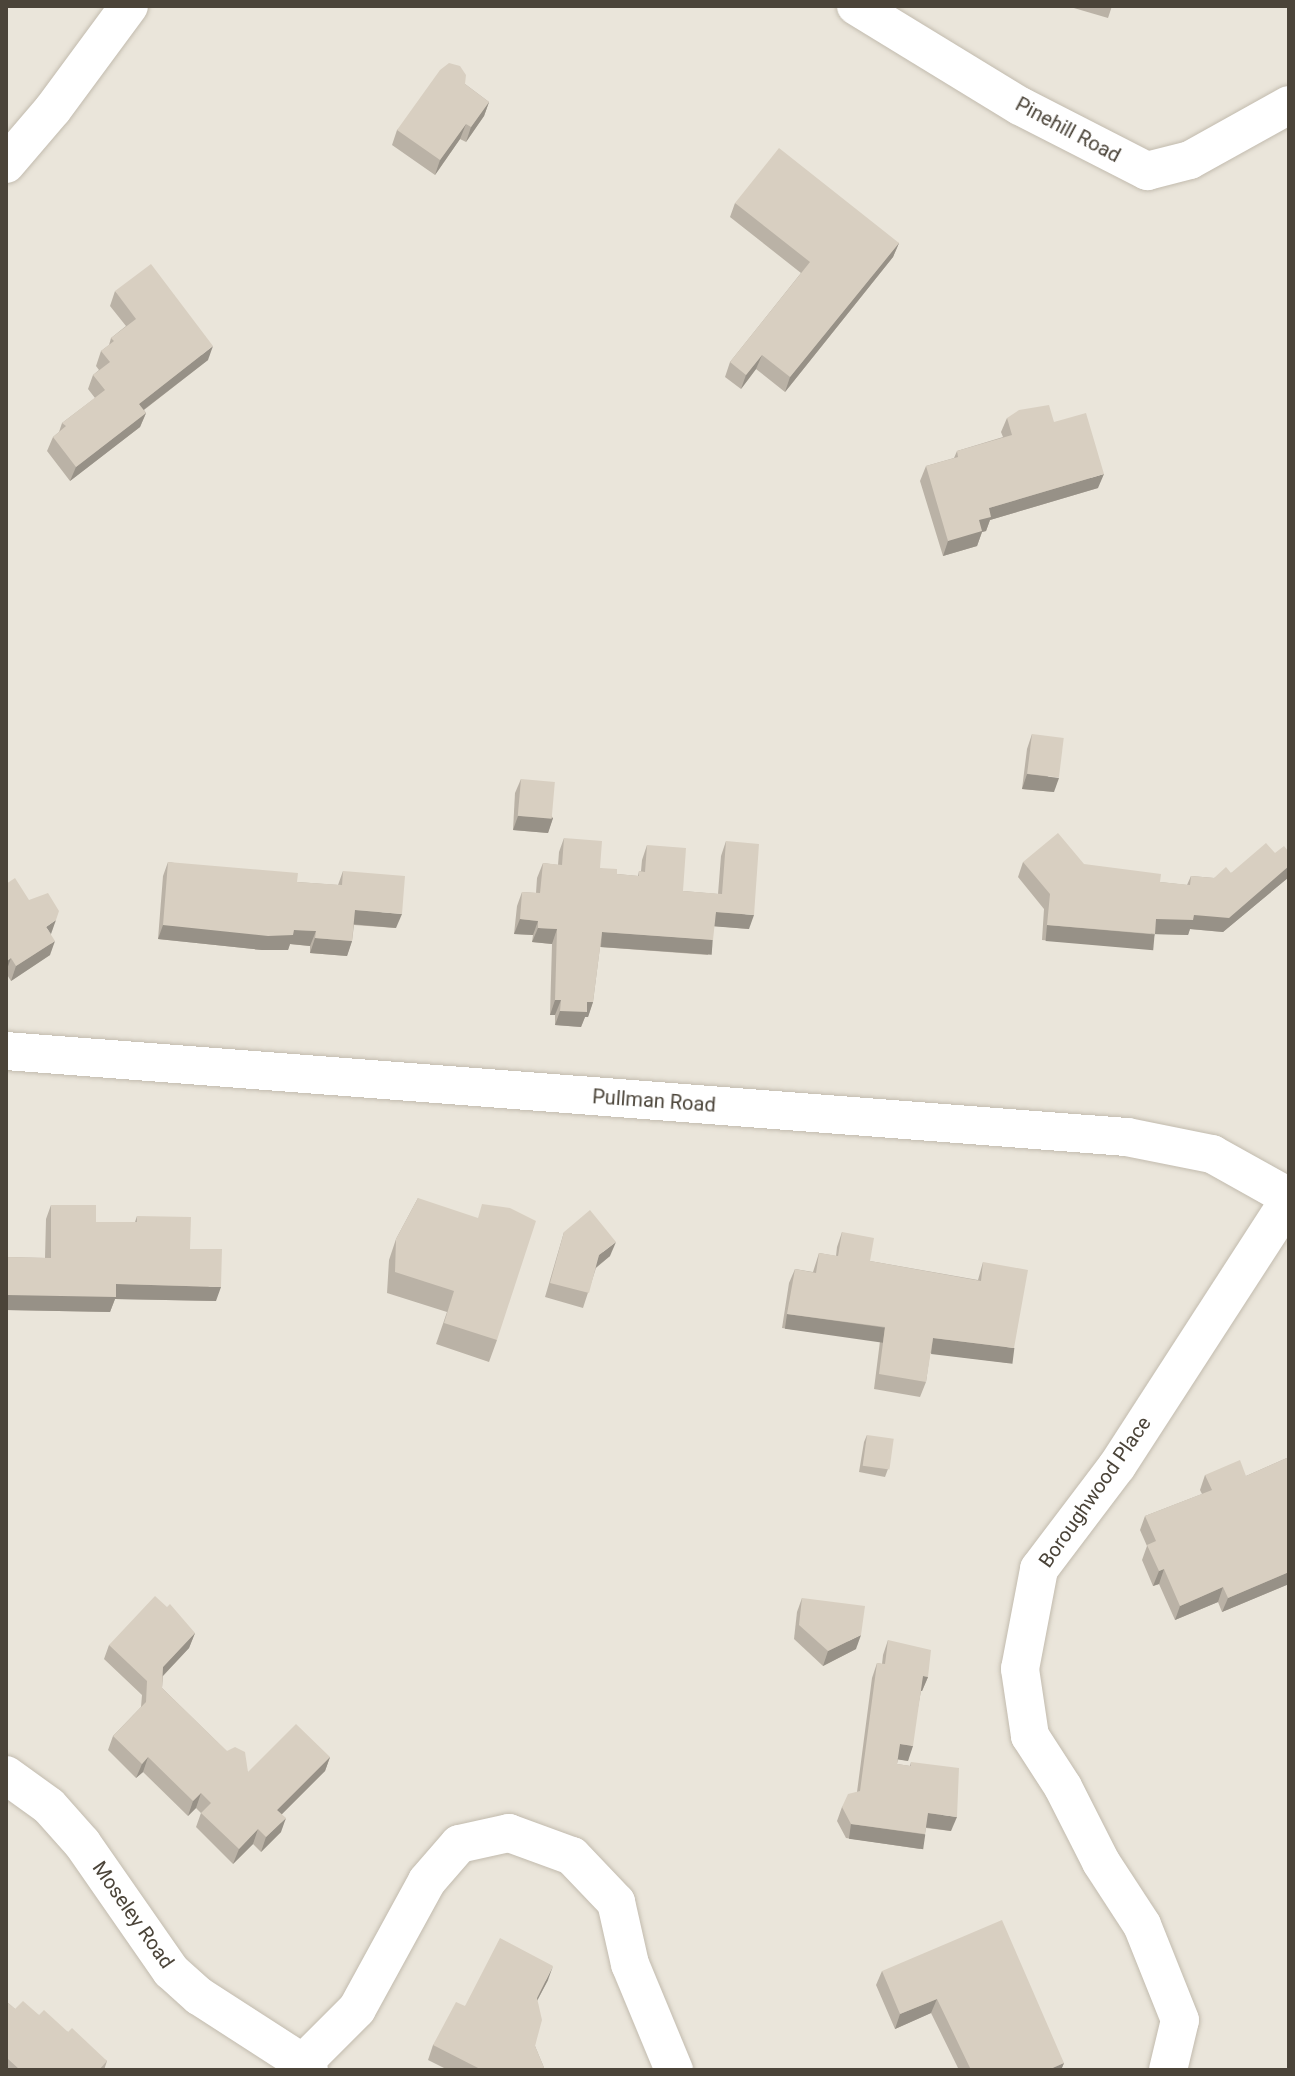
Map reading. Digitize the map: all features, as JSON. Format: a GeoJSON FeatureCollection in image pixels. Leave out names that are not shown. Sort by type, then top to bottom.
{"type":"FeatureCollection","features":[{"type":"Feature","properties":{"kind":"street"},"geometry":{"type":"LineString","coordinates":[[6,164],[53,109],[129,6]]}},
{"type":"Feature","properties":{"kind":"street","name":"Pinehill Road"},"geometry":{"type":"LineString","coordinates":[[856,6],[1020,106],[1147,171],[1190,160],[1289,105]]}},
{"type":"Feature","properties":{"kind":"street","name":"Pullman Road"},"geometry":{"type":"LineString","coordinates":[[6,1051],[1127,1137],[1212,1154],[1289,1198]]}},
{"type":"Feature","properties":{"kind":"street","name":"Boroughwood Place"},"geometry":{"type":"LineString","coordinates":[[1168,2070],[1180,2020],[1142,1925],[1101,1862],[1063,1787],[1030,1736],[1020,1669],[1039,1569],[1117,1466],[1289,1198]]}},
{"type":"Feature","properties":{"kind":"street","name":"Moseley Road"},"geometry":{"type":"LineString","coordinates":[[6,1775],[49,1806],[82,1843],[171,1971],[199,1996],[306,2066]]}},
{"type":"Feature","properties":{"kind":"street"},"geometry":{"type":"LineString","coordinates":[[306,2066],[357,2009],[427,1881],[459,1844],[509,1833],[572,1856],[616,1902],[630,1964],[674,2070]]}},
{"type":"Feature","properties":{"kind":"shaded area"},"geometry":{"type":"Polygon","coordinates":[[[6,6],[1289,6],[1289,2070],[6,2070],[6,6]]]}},
{"type":"Feature","properties":{"kind":"building"},"geometry":{"type":"Polygon","coordinates":[[[449,63],[460,66],[466,75],[465,84],[489,102],[471,127],[466,124],[440,160],[397,130],[440,70],[449,63]]]}},
{"type":"Feature","properties":{"kind":"building"},"geometry":{"type":"Polygon","coordinates":[[[779,148],[899,243],[790,377],[762,355],[746,375],[730,362],[810,262],[735,203],[779,148]]]}},
{"type":"Feature","properties":{"kind":"building"},"geometry":{"type":"Polygon","coordinates":[[[151,264],[213,346],[139,404],[146,413],[76,467],[53,437],[66,426],[62,423],[105,390],[93,375],[110,362],[101,351],[114,341],[111,338],[136,319],[115,291],[151,264]]]}},
{"type":"Feature","properties":{"kind":"building"},"geometry":{"type":"Polygon","coordinates":[[[1049,405],[1054,422],[1086,413],[1104,474],[989,508],[991,517],[979,520],[982,531],[948,541],[926,466],[958,457],[957,451],[1012,435],[1007,418],[1019,410],[1049,405]]]}},
{"type":"Feature","properties":{"kind":"building"},"geometry":{"type":"Polygon","coordinates":[[[1032,734],[1064,738],[1059,778],[1027,774],[1032,734]]]}},
{"type":"Feature","properties":{"kind":"building"},"geometry":{"type":"Polygon","coordinates":[[[521,779],[555,782],[552,819],[518,816],[521,779]]]}},
{"type":"Feature","properties":{"kind":"building"},"geometry":{"type":"Polygon","coordinates":[[[1058,833],[1084,864],[1161,874],[1160,882],[1190,885],[1191,876],[1214,878],[1226,867],[1231,873],[1266,843],[1275,853],[1284,846],[1289,852],[1289,866],[1229,918],[1194,915],[1193,920],[1156,919],[1155,934],[1047,925],[1050,894],[1023,862],[1058,833]]]}},
{"type":"Feature","properties":{"kind":"building"},"geometry":{"type":"Polygon","coordinates":[[[564,838],[602,841],[600,868],[617,869],[617,874],[639,876],[639,871],[645,872],[647,845],[686,848],[683,891],[722,894],[726,841],[759,844],[754,915],[716,912],[713,940],[602,932],[593,1002],[587,1002],[587,1012],[560,1011],[561,1000],[555,1000],[557,929],[538,928],[538,921],[520,919],[522,892],[540,893],[543,863],[562,865],[564,838]]]}},
{"type":"Feature","properties":{"kind":"building"},"geometry":{"type":"Polygon","coordinates":[[[168,862],[298,873],[297,882],[342,885],[343,871],[405,876],[402,914],[355,910],[352,941],[315,938],[316,931],[294,930],[293,935],[268,936],[163,925],[168,862]]]}},
{"type":"Feature","properties":{"kind":"building"},"geometry":{"type":"Polygon","coordinates":[[[15,878],[29,900],[48,893],[59,911],[56,920],[46,927],[55,941],[16,966],[11,958],[6,962],[6,884],[15,878]]]}},
{"type":"Feature","properties":{"kind":"building"},"geometry":{"type":"Polygon","coordinates":[[[418,1198],[478,1218],[482,1204],[510,1208],[536,1221],[497,1340],[444,1323],[454,1291],[395,1272],[396,1239],[418,1198]]]}},
{"type":"Feature","properties":{"kind":"building"},"geometry":{"type":"Polygon","coordinates":[[[51,1205],[96,1205],[96,1222],[137,1222],[137,1216],[191,1217],[190,1249],[222,1249],[221,1287],[116,1284],[116,1297],[6,1295],[6,1257],[51,1258],[51,1205]]]}},
{"type":"Feature","properties":{"kind":"building"},"geometry":{"type":"Polygon","coordinates":[[[590,1210],[616,1242],[599,1255],[589,1293],[550,1283],[564,1232],[590,1210]]]}},
{"type":"Feature","properties":{"kind":"building"},"geometry":{"type":"Polygon","coordinates":[[[842,1232],[874,1238],[870,1261],[981,1281],[983,1262],[1028,1270],[1014,1348],[933,1338],[926,1382],[879,1374],[885,1327],[787,1314],[795,1269],[816,1273],[819,1253],[838,1256],[842,1232]]]}},
{"type":"Feature","properties":{"kind":"building"},"geometry":{"type":"Polygon","coordinates":[[[867,1435],[894,1439],[889,1469],[863,1466],[867,1435]]]}},
{"type":"Feature","properties":{"kind":"building"},"geometry":{"type":"Polygon","coordinates":[[[1289,1457],[1289,1572],[1228,1598],[1223,1587],[1180,1606],[1164,1569],[1159,1571],[1147,1545],[1156,1541],[1145,1516],[1212,1490],[1205,1475],[1240,1460],[1246,1476],[1289,1457]]]}},
{"type":"Feature","properties":{"kind":"building"},"geometry":{"type":"Polygon","coordinates":[[[155,1596],[167,1607],[170,1604],[195,1633],[163,1667],[162,1688],[227,1751],[235,1747],[245,1752],[248,1772],[296,1724],[330,1757],[277,1810],[286,1818],[266,1837],[258,1829],[239,1849],[201,1813],[211,1803],[201,1793],[193,1801],[148,1757],[142,1764],[113,1736],[146,1702],[147,1681],[109,1645],[155,1596]]]}},
{"type":"Feature","properties":{"kind":"building"},"geometry":{"type":"Polygon","coordinates":[[[802,1598],[865,1606],[861,1635],[828,1651],[799,1625],[802,1598]]]}},
{"type":"Feature","properties":{"kind":"building"},"geometry":{"type":"Polygon","coordinates":[[[888,1640],[931,1650],[928,1677],[923,1676],[913,1746],[900,1744],[897,1764],[911,1766],[911,1762],[959,1768],[957,1817],[928,1813],[925,1834],[851,1824],[842,1807],[848,1794],[860,1791],[877,1663],[885,1664],[888,1640]]]}},
{"type":"Feature","properties":{"kind":"building"},"geometry":{"type":"Polygon","coordinates":[[[1002,1920],[1064,2063],[1048,2070],[971,2070],[937,1999],[900,2014],[882,1971],[1002,1920]]]}},
{"type":"Feature","properties":{"kind":"building"},"geometry":{"type":"Polygon","coordinates":[[[500,1938],[553,1966],[537,1998],[542,2020],[535,2046],[545,2070],[482,2070],[433,2045],[456,2002],[465,2006],[500,1938]]]}},
{"type":"Feature","properties":{"kind":"building"},"geometry":{"type":"Polygon","coordinates":[[[6,2001],[15,2009],[23,2001],[39,2015],[44,2010],[68,2032],[72,2028],[107,2061],[99,2070],[20,2070],[8,2059],[6,2061],[6,2001]]]}}]}
